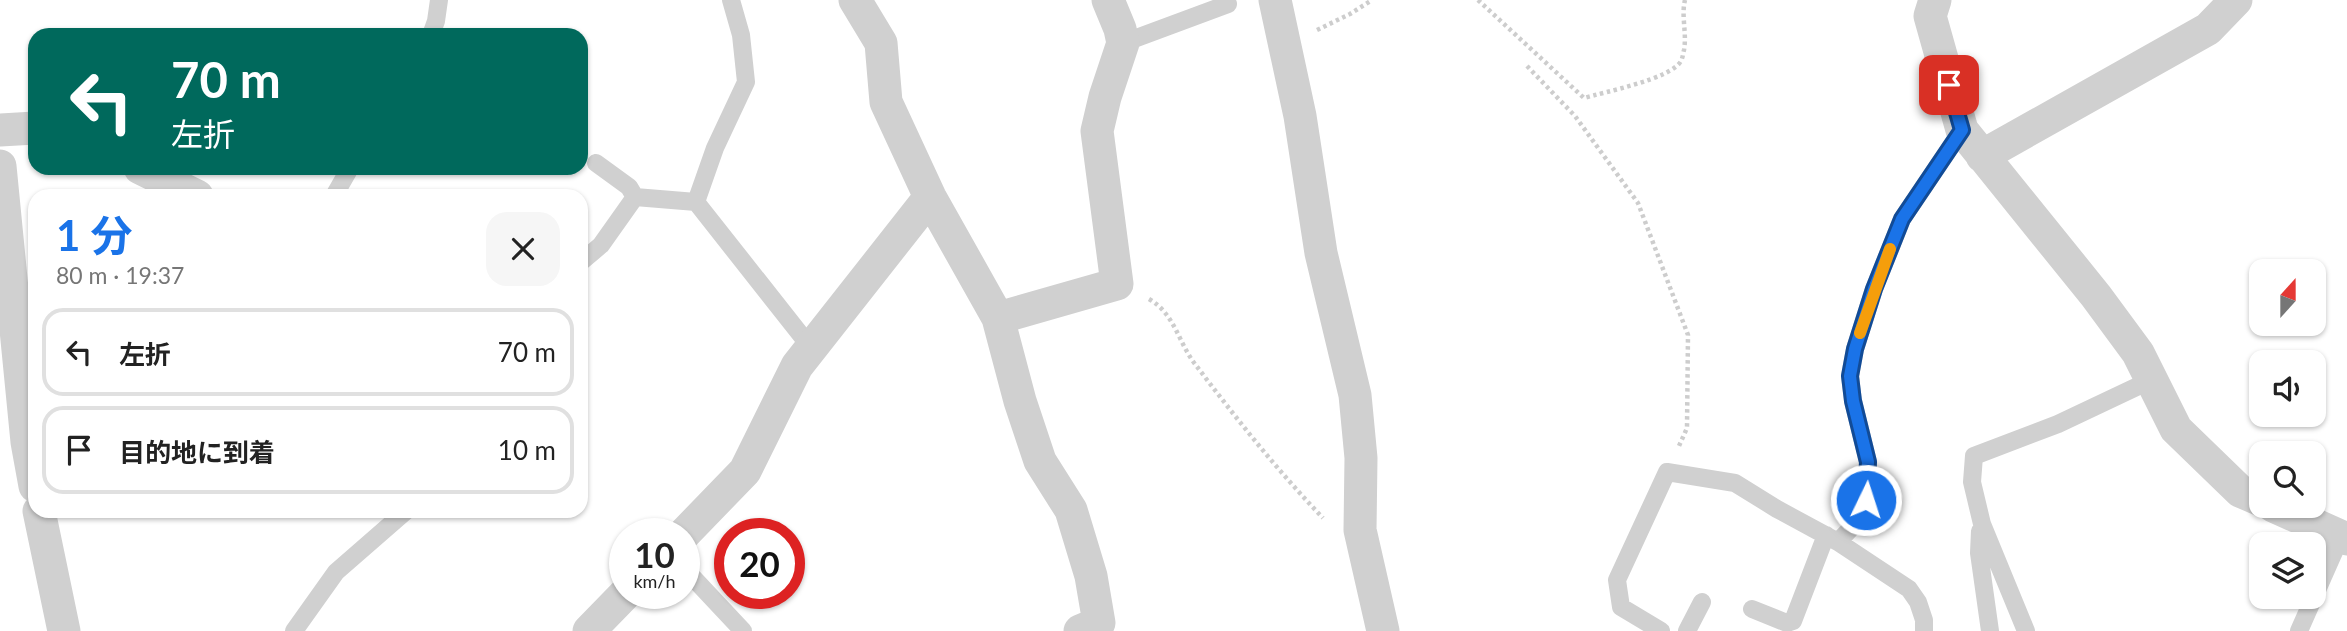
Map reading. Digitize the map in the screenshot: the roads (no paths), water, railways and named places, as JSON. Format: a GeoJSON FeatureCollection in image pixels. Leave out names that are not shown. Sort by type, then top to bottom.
{"type":"FeatureCollection","features":[{"type":"Feature","properties":{"kind":"street"},"geometry":{"type":"LineString","coordinates":[[855,0],[881,43],[886,102],[930,197],[998,318],[1020,401],[1040,461],[1072,510],[1091,576],[1099,623],[1080,631]]}},
{"type":"Feature","properties":{"kind":"street"},"geometry":{"type":"LineString","coordinates":[[998,318],[1117,284],[1097,131],[1123,43],[1108,0]]}},
{"type":"Feature","properties":{"kind":"street"},"geometry":{"type":"LineString","coordinates":[[1275,0],[1300,116],[1321,253],[1355,396],[1361,458],[1360,530],[1383,631]]}},
{"type":"Feature","properties":{"kind":"street"},"geometry":{"type":"LineString","coordinates":[[1982,156],[2208,29],[2236,0]]}},
{"type":"Feature","properties":{"kind":"street"},"geometry":{"type":"LineString","coordinates":[[1925,5],[1962,130],[2096,296],[2138,353],[2176,429],[2240,491],[2249,495]]}},
{"type":"Feature","properties":{"kind":"street"},"geometry":{"type":"LineString","coordinates":[[0,130],[28,128]]}},
{"type":"Feature","properties":{"kind":"street"},"geometry":{"type":"LineString","coordinates":[[0,166],[21,442],[28,464]]}},
{"type":"Feature","properties":{"kind":"street"},"geometry":{"type":"LineString","coordinates":[[154,175],[183,189]]}},
{"type":"Feature","properties":{"kind":"street"},"geometry":{"type":"LineString","coordinates":[[699,518],[745,471],[797,366],[930,197]]}},
{"type":"Feature","properties":{"kind":"street"},"geometry":{"type":"LineString","coordinates":[[40,518],[64,631]]}},
{"type":"Feature","properties":{"kind":"street"},"geometry":{"type":"LineString","coordinates":[[2300,518],[2344,538]]}},
{"type":"Feature","properties":{"kind":"street"},"geometry":{"type":"LineString","coordinates":[[589,631],[610,609]]}},
{"type":"Feature","properties":{"kind":"lane"},"geometry":{"type":"LineString","coordinates":[[436,28],[439,0]]}},
{"type":"Feature","properties":{"kind":"lane"},"geometry":{"type":"LineString","coordinates":[[696,202],[715,148],[746,82],[741,35],[731,0]]}},
{"type":"Feature","properties":{"kind":"lane"},"geometry":{"type":"LineString","coordinates":[[1123,43],[1228,4]]}},
{"type":"Feature","properties":{"kind":"lane"},"geometry":{"type":"LineString","coordinates":[[1752,609],[1787,623],[1793,621],[1832,539],[1854,525],[1866,500],[1868,462],[1853,401],[1850,376],[1855,349],[1874,289],[1902,219],[1962,130]]}},
{"type":"Feature","properties":{"kind":"lane"},"geometry":{"type":"LineString","coordinates":[[596,163],[629,187],[635,197]]}},
{"type":"Feature","properties":{"kind":"lane"},"geometry":{"type":"LineString","coordinates":[[635,197],[696,202],[812,349]]}},
{"type":"Feature","properties":{"kind":"lane"},"geometry":{"type":"LineString","coordinates":[[588,256],[601,245],[635,197]]}},
{"type":"Feature","properties":{"kind":"lane"},"geometry":{"type":"LineString","coordinates":[[2026,631],[1983,527],[1972,482],[1974,456],[2058,424],[2151,380]]}},
{"type":"Feature","properties":{"kind":"lane"},"geometry":{"type":"LineString","coordinates":[[1661,631],[1620,607],[1616,580],[1667,472],[1735,483],[1832,539],[1909,589],[1921,611],[1924,631]]}},
{"type":"Feature","properties":{"kind":"lane"},"geometry":{"type":"LineString","coordinates":[[294,631],[336,572],[398,518]]}},
{"type":"Feature","properties":{"kind":"lane"},"geometry":{"type":"LineString","coordinates":[[1983,527],[1980,531],[1979,553],[1990,631]]}},
{"type":"Feature","properties":{"kind":"lane"},"geometry":{"type":"LineString","coordinates":[[2299,631],[2344,538]]}},
{"type":"Feature","properties":{"kind":"lane"},"geometry":{"type":"LineString","coordinates":[[700,585],[743,631]]}},
{"type":"Feature","properties":{"kind":"lane"},"geometry":{"type":"LineString","coordinates":[[1687,631],[1702,602]]}}]}
